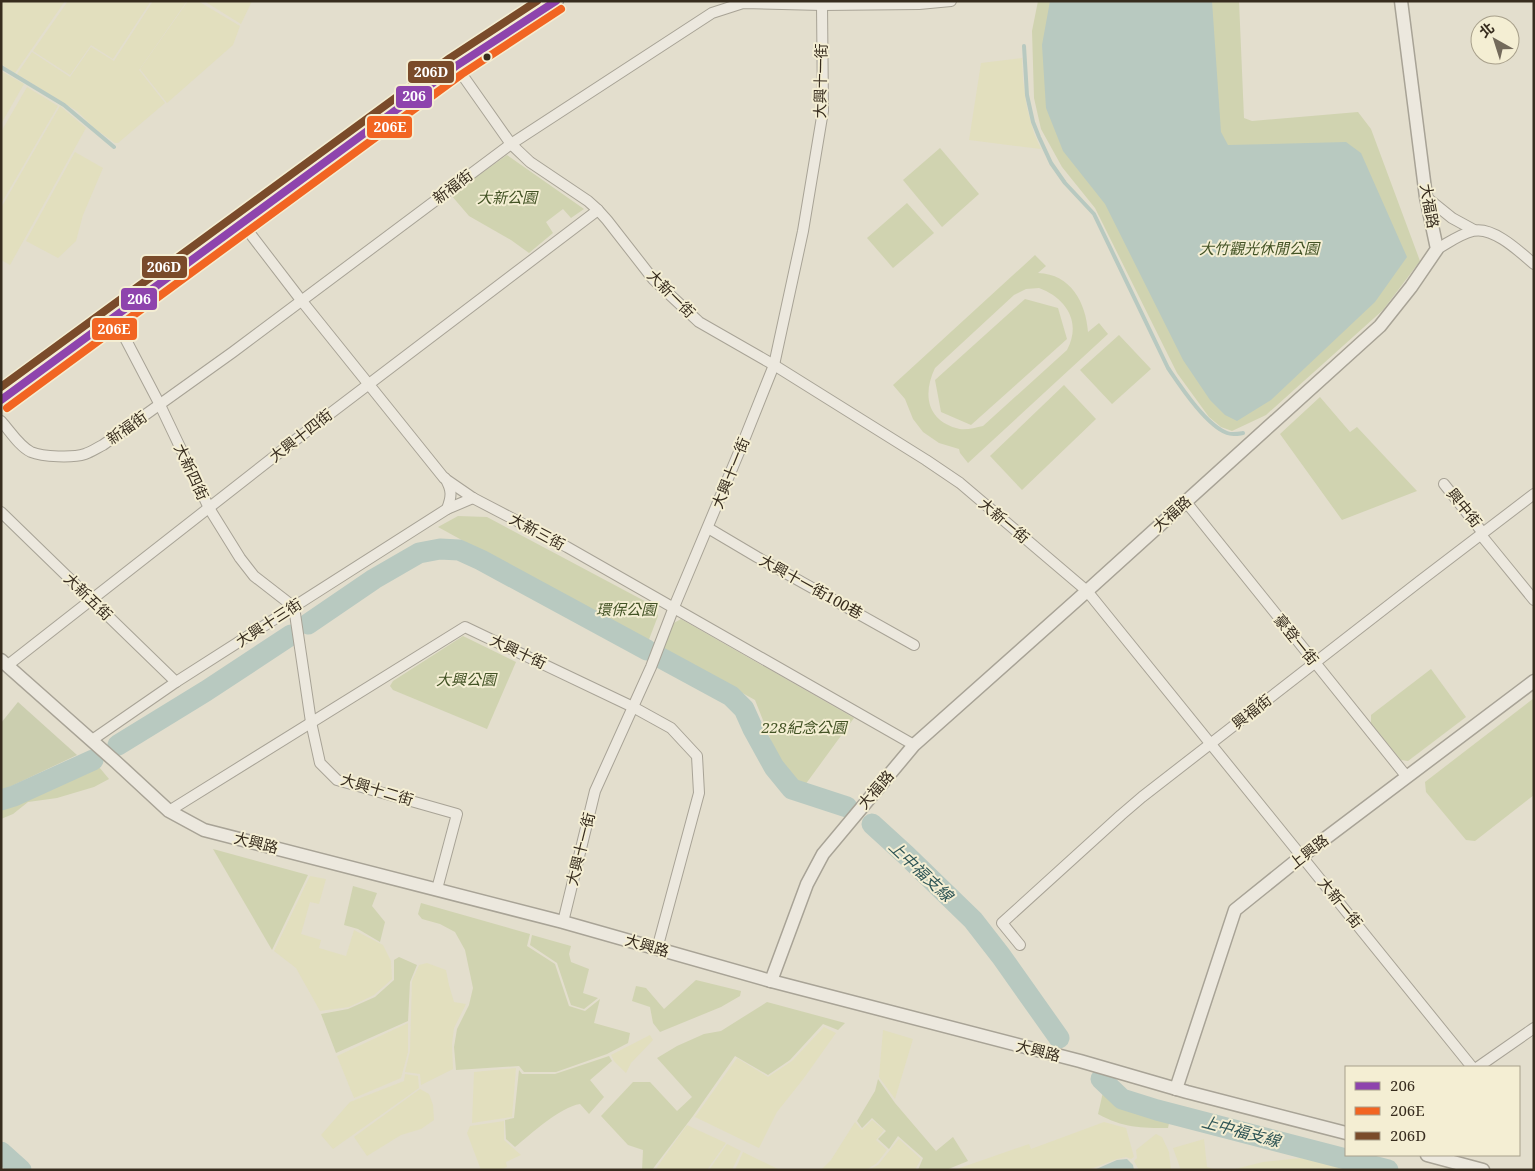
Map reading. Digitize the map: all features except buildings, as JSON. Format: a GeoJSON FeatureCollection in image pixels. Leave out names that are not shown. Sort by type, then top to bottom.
{"type":"FeatureCollection","features":[{"type":"Feature","properties":{"kind":"main road"},"geometry":{"type":"LineString","coordinates":[[1,400],[456,66],[556,1]]}},
{"type":"Feature","properties":{"kind":"street","name":"新福街"},"geometry":{"type":"LineString","coordinates":[[1,421],[20,444],[30,452],[44,455],[73,456],[86,454],[103,445],[233,352],[511,144],[712,13],[743,3],[822,5],[919,4],[951,1]]}},
{"type":"Feature","properties":{"kind":"street","name":"大福路"},"geometry":{"type":"LineString","coordinates":[[771,981],[807,884],[823,854],[914,746],[1380,326],[1411,287],[1437,249],[1426,197],[1401,1]]}},
{"type":"Feature","properties":{"kind":"street","name":"大興十一街"},"geometry":{"type":"LineString","coordinates":[[563,922],[595,791],[633,707],[774,365],[802,231],[823,111],[822,5]]}},
{"type":"Feature","properties":{"kind":"street","name":"大新一街"},"geometry":{"type":"LineString","coordinates":[[456,66],[511,144],[530,162],[588,201],[598,210],[653,278],[699,322],[774,365],[960,483],[1088,591],[1471,1066]]}},
{"type":"Feature","properties":{"kind":"street"},"geometry":{"type":"LineString","coordinates":[[1426,197],[1452,218],[1474,230],[1490,233],[1512,244],[1534,264]]}},
{"type":"Feature","properties":{"kind":"street","name":"大興十四街"},"geometry":{"type":"LineString","coordinates":[[4,663],[91,600],[369,384],[598,210]]}},
{"type":"Feature","properties":{"kind":"street","name":"大新三街"},"geometry":{"type":"LineString","coordinates":[[242,223],[301,300],[444,478],[473,498],[567,547],[674,607],[914,746]]}},
{"type":"Feature","properties":{"kind":"street"},"geometry":{"type":"LineString","coordinates":[[1437,249],[1474,230]]}},
{"type":"Feature","properties":{"kind":"street","name":"大新四街"},"geometry":{"type":"LineString","coordinates":[[114,318],[160,405],[209,508],[240,558],[254,576],[294,607]]}},
{"type":"Feature","properties":{"kind":"street"},"geometry":{"type":"LineString","coordinates":[[444,478],[450,488],[451,498],[447,509]]}},
{"type":"Feature","properties":{"kind":"street","name":"興中街"},"geometry":{"type":"LineString","coordinates":[[1444,484],[1534,600]]}},
{"type":"Feature","properties":{"kind":"street","name":"興福街"},"geometry":{"type":"LineString","coordinates":[[1020,945],[1002,923],[1121,815],[1420,580],[1534,494]]}},
{"type":"Feature","properties":{"kind":"street","name":"大興十三街"},"geometry":{"type":"LineString","coordinates":[[92,740],[176,682],[447,509],[473,498]]}},
{"type":"Feature","properties":{"kind":"street","name":"豪登一街"},"geometry":{"type":"LineString","coordinates":[[1186,502],[1407,777]]}},
{"type":"Feature","properties":{"kind":"street","name":"大新五街"},"geometry":{"type":"LineString","coordinates":[[1,512],[176,682]]}},
{"type":"Feature","properties":{"kind":"street","name":"大興十一街100巷"},"geometry":{"type":"LineString","coordinates":[[708,528],[914,645]]}},
{"type":"Feature","properties":{"kind":"street","name":"大興十二街"},"geometry":{"type":"LineString","coordinates":[[294,607],[311,722],[320,763],[337,780],[457,814],[438,889]]}},
{"type":"Feature","properties":{"kind":"street","name":"大興十街"},"geometry":{"type":"LineString","coordinates":[[169,811],[465,627],[633,707],[671,728],[697,756],[699,793],[657,949]]}},
{"type":"Feature","properties":{"kind":"street","name":"大興路"},"geometry":{"type":"LineString","coordinates":[[4,663],[169,811],[204,830],[563,922],[771,981],[1080,1061],[1176,1089],[1345,1133]]}},
{"type":"Feature","properties":{"kind":"street","name":"上興路"},"geometry":{"type":"LineString","coordinates":[[1176,1089],[1235,910],[1302,856],[1534,682]]}},
{"type":"Feature","properties":{"kind":"street"},"geometry":{"type":"LineString","coordinates":[[1479,1066],[1534,1028]]}},
{"type":"Feature","properties":{"kind":"street"},"geometry":{"type":"LineString","coordinates":[[1446,1157],[1483,1170]]}},
{"type":"Feature","properties":{"kind":"shaded area"},"geometry":{"type":"Polygon","coordinates":[[[1,1],[65,1],[15,73],[1,64],[1,1]]]}},
{"type":"Feature","properties":{"kind":"shaded area"},"geometry":{"type":"Polygon","coordinates":[[[68,1],[151,1],[113,59],[91,45],[70,75],[33,51],[68,1]]]}},
{"type":"Feature","properties":{"kind":"shaded area"},"geometry":{"type":"Polygon","coordinates":[[[153,1],[187,1],[139,70],[165,103],[118,143],[115,143],[94,128],[77,111],[17,74],[32,52],[70,77],[91,47],[114,61],[153,1]]]}},
{"type":"Feature","properties":{"kind":"shaded area"},"geometry":{"type":"Polygon","coordinates":[[[188,1],[198,1],[240,26],[233,45],[167,103],[140,69],[188,1]]]}},
{"type":"Feature","properties":{"kind":"shaded area"},"geometry":{"type":"Polygon","coordinates":[[[204,1],[252,1],[241,24],[204,1]]]}},
{"type":"Feature","properties":{"kind":"shaded area","name":"大竹觀光休閒公園"},"geometry":{"type":"Polygon","coordinates":[[[1050,1],[1212,1],[1221,132],[1228,145],[1346,142],[1361,153],[1407,257],[1375,302],[1271,400],[1237,421],[1225,415],[1210,400],[1183,360],[1105,204],[1063,151],[1046,108],[1042,45],[1050,1]]]}},
{"type":"Feature","properties":{"kind":"shaded area"},"geometry":{"type":"Polygon","coordinates":[[[1022,58],[1027,108],[1041,149],[969,140],[981,63],[1022,58]]]}},
{"type":"Feature","properties":{"kind":"shaded area"},"geometry":{"type":"Polygon","coordinates":[[[1,71],[24,84],[1,124],[1,71]]]}},
{"type":"Feature","properties":{"kind":"shaded area"},"geometry":{"type":"Polygon","coordinates":[[[27,87],[58,106],[1,204],[1,132],[27,87]]]}},
{"type":"Feature","properties":{"kind":"shaded area"},"geometry":{"type":"Polygon","coordinates":[[[60,106],[86,128],[10,265],[1,260],[1,208],[60,106]]]}},
{"type":"Feature","properties":{"kind":"shaded area"},"geometry":{"type":"Polygon","coordinates":[[[75,152],[103,168],[83,215],[76,241],[58,258],[26,241],[75,152]]]}},
{"type":"Feature","properties":{"kind":"shaded area"},"geometry":{"type":"Polygon","coordinates":[[[310,876],[326,879],[319,904],[310,902],[301,934],[321,940],[319,948],[346,956],[354,930],[383,945],[391,961],[392,979],[374,995],[349,1007],[320,1011],[296,968],[274,951],[310,876]]]}},
{"type":"Feature","properties":{"kind":"shaded area"},"geometry":{"type":"Polygon","coordinates":[[[427,963],[446,970],[454,1002],[466,1004],[454,1028],[452,1044],[453,1069],[421,1085],[420,1074],[405,1072],[410,1051],[412,981],[419,965],[427,963]]]}},
{"type":"Feature","properties":{"kind":"shaded area"},"geometry":{"type":"Polygon","coordinates":[[[408,1023],[408,1052],[401,1078],[354,1098],[337,1056],[408,1023]]]}},
{"type":"Feature","properties":{"kind":"shaded area"},"geometry":{"type":"Polygon","coordinates":[[[824,1027],[836,1033],[777,1112],[759,1148],[695,1117],[737,1058],[768,1077],[792,1061],[824,1027]]]}},
{"type":"Feature","properties":{"kind":"shaded area"},"geometry":{"type":"Polygon","coordinates":[[[883,1030],[913,1039],[895,1099],[879,1077],[883,1030]]]}},
{"type":"Feature","properties":{"kind":"shaded area"},"geometry":{"type":"Polygon","coordinates":[[[650,1035],[653,1040],[631,1063],[626,1073],[614,1061],[611,1055],[650,1035]]]}},
{"type":"Feature","properties":{"kind":"shaded area"},"geometry":{"type":"Polygon","coordinates":[[[516,1068],[512,1117],[472,1123],[474,1072],[516,1068]]]}},
{"type":"Feature","properties":{"kind":"shaded area"},"geometry":{"type":"Polygon","coordinates":[[[405,1074],[418,1076],[419,1088],[333,1149],[321,1135],[350,1102],[404,1081],[405,1074]]]}},
{"type":"Feature","properties":{"kind":"shaded area"},"geometry":{"type":"Polygon","coordinates":[[[420,1089],[429,1094],[433,1105],[434,1120],[421,1129],[401,1135],[367,1156],[354,1137],[420,1089]]]}},
{"type":"Feature","properties":{"kind":"shaded area"},"geometry":{"type":"Polygon","coordinates":[[[872,1120],[884,1130],[876,1140],[887,1150],[877,1163],[866,1170],[821,1170],[831,1160],[855,1122],[862,1130],[872,1120]]]}},
{"type":"Feature","properties":{"kind":"shaded area"},"geometry":{"type":"Polygon","coordinates":[[[504,1121],[504,1140],[521,1155],[506,1162],[507,1167],[499,1170],[481,1170],[467,1133],[470,1126],[504,1121]]]}},
{"type":"Feature","properties":{"kind":"shaded area"},"geometry":{"type":"Polygon","coordinates":[[[1104,1122],[1126,1128],[1134,1157],[1131,1159],[1126,1157],[1117,1159],[1088,1170],[954,1170],[1029,1144],[1031,1149],[1104,1122]]]}},
{"type":"Feature","properties":{"kind":"shaded area"},"geometry":{"type":"Polygon","coordinates":[[[687,1125],[726,1143],[707,1170],[655,1170],[687,1125]]]}},
{"type":"Feature","properties":{"kind":"shaded area"},"geometry":{"type":"Polygon","coordinates":[[[1156,1134],[1162,1137],[1169,1152],[1171,1170],[1139,1170],[1134,1161],[1137,1158],[1136,1150],[1156,1134]]]}},
{"type":"Feature","properties":{"kind":"shaded area"},"geometry":{"type":"Polygon","coordinates":[[[899,1139],[921,1159],[915,1170],[868,1170],[878,1165],[899,1139]]]}},
{"type":"Feature","properties":{"kind":"shaded area"},"geometry":{"type":"Polygon","coordinates":[[[1204,1139],[1207,1167],[1216,1170],[1181,1170],[1173,1148],[1204,1139]]]}},
{"type":"Feature","properties":{"kind":"shaded area"},"geometry":{"type":"Polygon","coordinates":[[[727,1144],[741,1151],[732,1170],[709,1170],[727,1144]]]}},
{"type":"Feature","properties":{"kind":"shaded area"},"geometry":{"type":"Polygon","coordinates":[[[743,1152],[780,1170],[735,1170],[743,1152]]]}},
{"type":"Feature","properties":{"kind":"shaded area"},"geometry":{"type":"Polygon","coordinates":[[[1311,1157],[1352,1165],[1351,1170],[1231,1170],[1263,1162],[1311,1157]]]}},
{"type":"Feature","properties":{"kind":"shaded area"},"geometry":{"type":"Polygon","coordinates":[[[1127,1159],[1133,1165],[1134,1170],[1094,1170],[1117,1160],[1127,1159]]]}},
{"type":"Feature","properties":{"kind":"green space","name":"大竹觀光休閒公園"},"geometry":{"type":"Polygon","coordinates":[[[1038,1],[1239,1],[1244,118],[1252,121],[1358,112],[1371,129],[1420,261],[1383,310],[1266,415],[1232,431],[1221,427],[1209,417],[1177,373],[1095,208],[1062,167],[1041,129],[1034,98],[1032,31],[1038,1]]]}},
{"type":"Feature","properties":{"kind":"green space"},"geometry":{"type":"Polygon","coordinates":[[[940,148],[979,194],[942,227],[903,180],[940,148]]]}},
{"type":"Feature","properties":{"kind":"green space","name":"大新公園"},"geometry":{"type":"Polygon","coordinates":[[[507,155],[584,209],[571,218],[563,209],[546,222],[553,233],[529,253],[511,240],[469,216],[451,195],[507,155]]]}},
{"type":"Feature","properties":{"kind":"green space"},"geometry":{"type":"Polygon","coordinates":[[[907,203],[934,233],[893,268],[867,238],[907,203]]]}},
{"type":"Feature","properties":{"kind":"green space"},"geometry":{"type":"Polygon","coordinates":[[[1035,255],[1046,266],[1038,273],[1059,279],[1068,284],[1075,292],[1084,311],[1088,332],[1099,323],[1108,334],[968,463],[959,449],[939,443],[923,432],[913,419],[905,399],[893,385],[1035,255]],[[1039,288],[1026,289],[1014,295],[935,368],[931,377],[928,396],[933,412],[938,418],[946,424],[959,429],[983,426],[1067,350],[1073,330],[1072,321],[1064,305],[1049,292],[1039,288]]]}},
{"type":"Feature","properties":{"kind":"green space"},"geometry":{"type":"Polygon","coordinates":[[[1025,299],[1058,308],[1067,339],[971,425],[941,412],[935,380],[1025,299]]]}},
{"type":"Feature","properties":{"kind":"green space"},"geometry":{"type":"Polygon","coordinates":[[[1119,335],[1151,369],[1112,404],[1080,370],[1119,335]]]}},
{"type":"Feature","properties":{"kind":"green space"},"geometry":{"type":"Polygon","coordinates":[[[1064,385],[1096,419],[1022,490],[990,456],[1064,385]]]}},
{"type":"Feature","properties":{"kind":"green space"},"geometry":{"type":"Polygon","coordinates":[[[1320,397],[1350,432],[1357,427],[1417,491],[1342,520],[1280,434],[1320,397]]]}},
{"type":"Feature","properties":{"kind":"green space","name":"環保公園"},"geometry":{"type":"Polygon","coordinates":[[[458,516],[487,517],[654,606],[658,616],[648,642],[438,527],[458,516]]]}},
{"type":"Feature","properties":{"kind":"green space","name":"228紀念公園"},"geometry":{"type":"Polygon","coordinates":[[[681,619],[854,718],[805,785],[792,779],[781,766],[755,700],[661,648],[670,625],[681,619]]]}},
{"type":"Feature","properties":{"kind":"green space","name":"大興公園"},"geometry":{"type":"Polygon","coordinates":[[[463,636],[516,662],[487,729],[393,690],[390,686],[393,681],[463,636]]]}},
{"type":"Feature","properties":{"kind":"green space"},"geometry":{"type":"Polygon","coordinates":[[[1431,669],[1466,717],[1408,761],[1401,760],[1371,723],[1371,715],[1431,669]]]}},
{"type":"Feature","properties":{"kind":"green space"},"geometry":{"type":"Polygon","coordinates":[[[1534,698],[1534,795],[1475,841],[1466,840],[1426,792],[1425,782],[1534,698]]]}},
{"type":"Feature","properties":{"kind":"green space"},"geometry":{"type":"Polygon","coordinates":[[[18,702],[77,755],[1,791],[1,723],[18,702]]]}},
{"type":"Feature","properties":{"kind":"green space"},"geometry":{"type":"Polygon","coordinates":[[[99,767],[109,779],[94,787],[57,798],[28,802],[13,814],[1,819],[1,805],[78,772],[99,767]]]}},
{"type":"Feature","properties":{"kind":"green space"},"geometry":{"type":"Polygon","coordinates":[[[213,849],[308,875],[272,950],[213,849]]]}},
{"type":"Feature","properties":{"kind":"green space"},"geometry":{"type":"Polygon","coordinates":[[[353,886],[377,893],[372,906],[385,922],[380,942],[358,929],[344,925],[353,886]]]}},
{"type":"Feature","properties":{"kind":"green space"},"geometry":{"type":"Polygon","coordinates":[[[421,903],[530,934],[527,946],[555,964],[569,1006],[585,1011],[600,999],[594,1023],[630,1033],[628,1043],[607,1054],[556,1072],[524,1072],[519,1066],[456,1070],[454,1047],[457,1029],[469,1005],[473,988],[465,950],[455,932],[440,924],[422,919],[418,914],[421,903]]]}},
{"type":"Feature","properties":{"kind":"green space"},"geometry":{"type":"Polygon","coordinates":[[[532,935],[571,946],[569,954],[571,962],[589,969],[583,993],[598,998],[584,1009],[571,1005],[557,963],[530,945],[532,935]]]}},
{"type":"Feature","properties":{"kind":"green space"},"geometry":{"type":"Polygon","coordinates":[[[399,957],[417,965],[410,982],[408,1021],[336,1053],[321,1014],[348,1009],[375,997],[394,980],[394,960],[399,957]]]}},
{"type":"Feature","properties":{"kind":"green space"},"geometry":{"type":"Polygon","coordinates":[[[696,980],[741,991],[740,996],[721,1007],[660,1032],[653,1023],[650,1007],[632,1001],[636,986],[646,988],[664,1009],[696,980]]]}},
{"type":"Feature","properties":{"kind":"green space"},"geometry":{"type":"Polygon","coordinates":[[[767,1002],[845,1023],[838,1030],[823,1024],[790,1060],[768,1075],[735,1056],[652,1170],[642,1170],[643,1150],[628,1145],[601,1116],[633,1082],[650,1082],[677,1111],[692,1097],[657,1058],[677,1046],[704,1034],[721,1031],[767,1002]]]}},
{"type":"Feature","properties":{"kind":"green space"},"geometry":{"type":"Polygon","coordinates":[[[609,1056],[612,1061],[590,1080],[604,1097],[589,1114],[580,1104],[572,1106],[546,1122],[515,1147],[506,1139],[505,1120],[514,1118],[519,1070],[522,1074],[555,1074],[609,1056]]]}},
{"type":"Feature","properties":{"kind":"green space"},"geometry":{"type":"Polygon","coordinates":[[[878,1079],[895,1103],[936,1151],[953,1137],[968,1161],[946,1170],[918,1170],[923,1158],[898,1136],[889,1149],[878,1139],[886,1131],[872,1118],[862,1128],[857,1121],[875,1091],[878,1079]]]}},
{"type":"Feature","properties":{"kind":"green space"},"geometry":{"type":"Polygon","coordinates":[[[1104,1088],[1172,1109],[1168,1128],[1124,1125],[1098,1114],[1104,1088]]]}},
{"type":"Feature","properties":{"kind":"waterway"},"geometry":{"type":"LineString","coordinates":[[1024,46],[1027,95],[1033,122],[1051,163],[1065,183],[1094,214],[1168,368],[1194,405],[1219,429],[1231,434],[1243,433]]}},
{"type":"Feature","properties":{"kind":"waterway"},"geometry":{"type":"LineString","coordinates":[[1,67],[64,105],[114,147]]}},
{"type":"Feature","properties":{"kind":"waterway"},"geometry":{"type":"LineString","coordinates":[[308,624],[374,579],[419,553],[440,549],[459,550],[481,560],[647,650]]}},
{"type":"Feature","properties":{"kind":"waterway"},"geometry":{"type":"LineString","coordinates":[[118,745],[206,691],[291,635]]}},
{"type":"Feature","properties":{"kind":"waterway"},"geometry":{"type":"LineString","coordinates":[[661,658],[731,696],[744,709],[774,767],[792,789],[847,807]]}},
{"type":"Feature","properties":{"kind":"waterway","name":"上中福支線"},"geometry":{"type":"LineString","coordinates":[[1,800],[14,796],[93,760]]}},
{"type":"Feature","properties":{"kind":"waterway","name":"上中福支線"},"geometry":{"type":"LineString","coordinates":[[872,824],[973,920],[1059,1038]]}},
{"type":"Feature","properties":{"kind":"waterway","name":"上中福支線"},"geometry":{"type":"LineString","coordinates":[[1101,1079],[1122,1099],[1157,1110],[1388,1170]]}},
{"type":"Feature","properties":{"kind":"waterway"},"geometry":{"type":"LineString","coordinates":[[1,1152],[21,1170]]}},
{"type":"Feature","properties":{"kind":"transit line","name":"206D"},"geometry":{"type":"LineString","coordinates":[[1,387],[450,58],[537,1]]}},
{"type":"Feature","properties":{"kind":"transit line","name":"206"},"geometry":{"type":"LineString","coordinates":[[1,400],[456,66],[556,1]]}},
{"type":"Feature","properties":{"kind":"transit line","name":"206E"},"geometry":{"type":"LineString","coordinates":[[7,408],[462,74],[561,9]]}}]}
